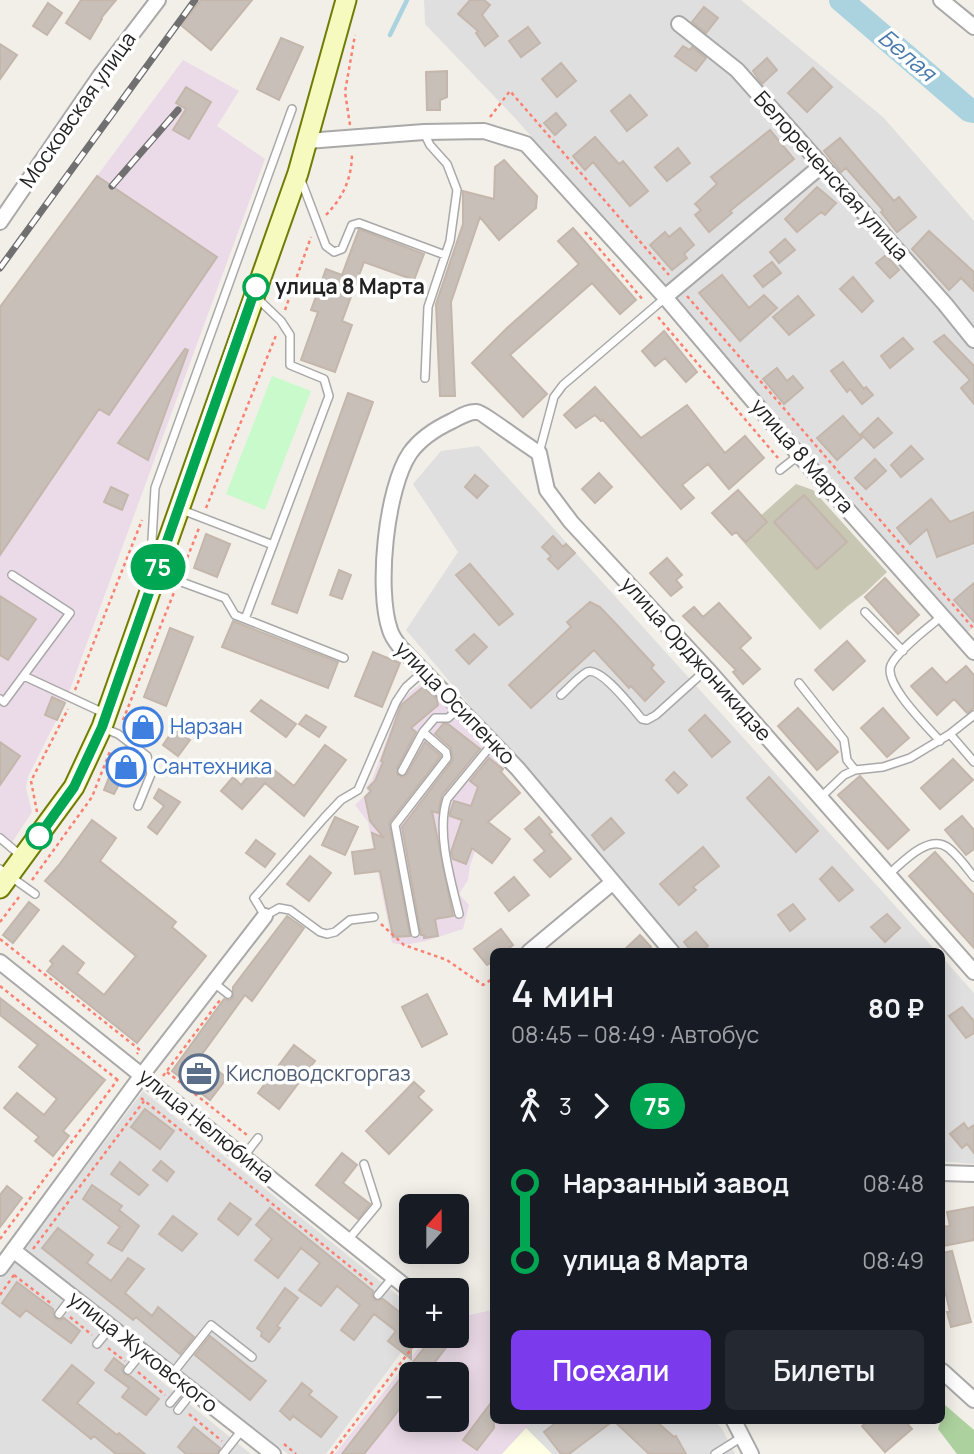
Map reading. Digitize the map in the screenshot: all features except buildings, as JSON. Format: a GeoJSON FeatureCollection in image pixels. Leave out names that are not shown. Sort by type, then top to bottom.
{"type":"FeatureCollection","features":[{"type":"Feature","properties":{"kind":"street","name":"Московская улица"},"geometry":{"type":"LineString","coordinates":[[0,222],[100,76],[158,0]]}},
{"type":"Feature","properties":{"kind":"street"},"geometry":{"type":"LineString","coordinates":[[3,878],[24,858],[74,787],[109,725],[156,572],[298,173],[346,0]]}},
{"type":"Feature","properties":{"kind":"street"},"geometry":{"type":"LineString","coordinates":[[941,0],[974,27]]}},
{"type":"Feature","properties":{"kind":"street","name":"Белореченская улица"},"geometry":{"type":"LineString","coordinates":[[679,24],[737,70],[974,340]]}},
{"type":"Feature","properties":{"kind":"street","name":"улица 8 Марта"},"geometry":{"type":"LineString","coordinates":[[307,141],[424,132],[484,131],[526,144],[665,297],[799,455],[942,616],[972,645]]}},
{"type":"Feature","properties":{"kind":"street"},"geometry":{"type":"LineString","coordinates":[[665,297],[821,166]]}},
{"type":"Feature","properties":{"kind":"street","name":"улица Осипенко"},"geometry":{"type":"LineString","coordinates":[[539,453],[480,412],[472,412],[443,425],[410,453],[386,526],[385,607],[393,639],[494,743],[669,948]]}},
{"type":"Feature","properties":{"kind":"street","name":"улица Орджоникидзе"},"geometry":{"type":"LineString","coordinates":[[539,453],[547,490],[571,522],[821,797],[974,972]]}},
{"type":"Feature","properties":{"kind":"street"},"geometry":{"type":"LineString","coordinates":[[534,948],[613,882]]}},
{"type":"Feature","properties":{"kind":"street"},"geometry":{"type":"LineString","coordinates":[[0,1268],[142,1075],[264,916]]}},
{"type":"Feature","properties":{"kind":"street","name":"улица Нелюбина"},"geometry":{"type":"LineString","coordinates":[[0,962],[399,1281]]}},
{"type":"Feature","properties":{"kind":"street"},"geometry":{"type":"LineString","coordinates":[[945,1173],[974,1174]]}},
{"type":"Feature","properties":{"kind":"street","name":"улица Жуковского"},"geometry":{"type":"LineString","coordinates":[[13,1250],[273,1454]]}},
{"type":"Feature","properties":{"kind":"street"},"geometry":{"type":"LineString","coordinates":[[945,1374],[974,1400]]}},
{"type":"Feature","properties":{"kind":"street"},"geometry":{"type":"LineString","coordinates":[[736,1424],[751,1454]]}},
{"type":"Feature","properties":{"kind":"lane"},"geometry":{"type":"LineString","coordinates":[[292,109],[155,488],[152,540],[156,572],[225,598],[235,615],[344,658]]}},
{"type":"Feature","properties":{"kind":"lane"},"geometry":{"type":"LineString","coordinates":[[424,132],[430,145],[447,164],[457,190],[450,241],[428,307],[425,378]]}},
{"type":"Feature","properties":{"kind":"lane"},"geometry":{"type":"LineString","coordinates":[[298,173],[326,246],[334,252],[342,249],[352,225],[359,223],[445,255]]}},
{"type":"Feature","properties":{"kind":"lane"},"geometry":{"type":"LineString","coordinates":[[245,619],[329,396],[324,379],[290,365],[290,335],[281,321],[254,295]]}},
{"type":"Feature","properties":{"kind":"lane"},"geometry":{"type":"LineString","coordinates":[[539,453],[554,397],[563,385],[665,297]]}},
{"type":"Feature","properties":{"kind":"lane"},"geometry":{"type":"LineString","coordinates":[[783,468],[799,455]]}},
{"type":"Feature","properties":{"kind":"lane"},"geometry":{"type":"LineString","coordinates":[[178,509],[273,545]]}},
{"type":"Feature","properties":{"kind":"lane"},"geometry":{"type":"LineString","coordinates":[[0,699],[4,702],[70,613],[12,575]]}},
{"type":"Feature","properties":{"kind":"lane"},"geometry":{"type":"LineString","coordinates":[[865,611],[903,651]]}},
{"type":"Feature","properties":{"kind":"lane"},"geometry":{"type":"LineString","coordinates":[[940,741],[890,678],[891,666],[903,651],[942,616]]}},
{"type":"Feature","properties":{"kind":"lane"},"geometry":{"type":"LineString","coordinates":[[561,695],[587,672],[593,672],[605,677],[642,719],[647,720],[656,715],[706,669]]}},
{"type":"Feature","properties":{"kind":"lane"},"geometry":{"type":"LineString","coordinates":[[374,917],[350,920],[335,932],[320,932],[290,910],[279,908],[264,916],[254,898],[341,800],[358,790],[396,702],[406,687],[425,671]]}},
{"type":"Feature","properties":{"kind":"lane"},"geometry":{"type":"LineString","coordinates":[[24,676],[72,699],[147,756],[151,775],[138,806]]}},
{"type":"Feature","properties":{"kind":"lane"},"geometry":{"type":"LineString","coordinates":[[799,684],[844,740],[847,760],[855,770]]}},
{"type":"Feature","properties":{"kind":"lane"},"geometry":{"type":"LineString","coordinates":[[402,771],[423,732],[435,718],[448,718],[459,707]]}},
{"type":"Feature","properties":{"kind":"lane"},"geometry":{"type":"LineString","coordinates":[[821,797],[844,775],[910,758],[940,741],[974,715]]}},
{"type":"Feature","properties":{"kind":"lane"},"geometry":{"type":"LineString","coordinates":[[415,933],[395,825],[447,758],[446,752],[423,732]]}},
{"type":"Feature","properties":{"kind":"lane"},"geometry":{"type":"LineString","coordinates":[[950,734],[974,762]]}},
{"type":"Feature","properties":{"kind":"lane"},"geometry":{"type":"LineString","coordinates":[[459,915],[446,861],[443,810],[447,799],[494,743]]}},
{"type":"Feature","properties":{"kind":"lane"},"geometry":{"type":"LineString","coordinates":[[0,838],[24,858]]}},
{"type":"Feature","properties":{"kind":"lane"},"geometry":{"type":"LineString","coordinates":[[888,874],[922,848],[940,844],[948,847],[974,877]]}},
{"type":"Feature","properties":{"kind":"lane"},"geometry":{"type":"LineString","coordinates":[[3,878],[26,887],[35,894]]}},
{"type":"Feature","properties":{"kind":"lane"},"geometry":{"type":"LineString","coordinates":[[213,983],[227,993]]}},
{"type":"Feature","properties":{"kind":"lane"},"geometry":{"type":"LineString","coordinates":[[244,1156],[257,1140]]}},
{"type":"Feature","properties":{"kind":"lane"},"geometry":{"type":"LineString","coordinates":[[348,1240],[377,1205],[364,1164]]}},
{"type":"Feature","properties":{"kind":"lane"},"geometry":{"type":"LineString","coordinates":[[380,1293],[393,1276]]}},
{"type":"Feature","properties":{"kind":"lane"},"geometry":{"type":"LineString","coordinates":[[59,1314],[73,1296]]}},
{"type":"Feature","properties":{"kind":"lane"},"geometry":{"type":"LineString","coordinates":[[172,1374],[211,1325],[252,1357]]}},
{"type":"Feature","properties":{"kind":"lane"},"geometry":{"type":"LineString","coordinates":[[97,1344],[111,1326]]}},
{"type":"Feature","properties":{"kind":"lane"},"geometry":{"type":"LineString","coordinates":[[128,1370],[143,1351]]}},
{"type":"Feature","properties":{"kind":"lane"},"geometry":{"type":"LineString","coordinates":[[170,1403],[189,1387]]}},
{"type":"Feature","properties":{"kind":"lane"},"geometry":{"type":"LineString","coordinates":[[178,1410],[189,1387]]}},
{"type":"Feature","properties":{"kind":"lane"},"geometry":{"type":"LineString","coordinates":[[223,1454],[242,1430]]}},
{"type":"Feature","properties":{"kind":"lane"},"geometry":{"type":"LineString","coordinates":[[715,1454],[742,1437]]}},
{"type":"Feature","properties":{"kind":"path"},"geometry":{"type":"LineString","coordinates":[[0,922],[92,797],[109,725],[178,580],[281,321],[313,229],[335,205],[352,173],[353,138],[345,92],[355,30]]}},
{"type":"Feature","properties":{"kind":"path"},"geometry":{"type":"LineString","coordinates":[[583,229],[783,468]]}},
{"type":"Feature","properties":{"kind":"path"},"geometry":{"type":"LineString","coordinates":[[32,820],[37,813],[31,781],[72,699],[146,512]]}},
{"type":"Feature","properties":{"kind":"path"},"geometry":{"type":"LineString","coordinates":[[374,917],[404,945],[447,960],[483,985],[490,981]]}},
{"type":"Feature","properties":{"kind":"path"},"geometry":{"type":"LineString","coordinates":[[0,939],[257,1140]]}},
{"type":"Feature","properties":{"kind":"path"},"geometry":{"type":"LineString","coordinates":[[0,986],[380,1293]]}},
{"type":"Feature","properties":{"kind":"path"},"geometry":{"type":"LineString","coordinates":[[0,1294],[227,993]]}},
{"type":"Feature","properties":{"kind":"path"},"geometry":{"type":"LineString","coordinates":[[0,1240],[140,1050]]}},
{"type":"Feature","properties":{"kind":"path"},"geometry":{"type":"LineString","coordinates":[[331,1454],[412,1348]]}},
{"type":"Feature","properties":{"kind":"shaded area"},"geometry":{"type":"Polygon","coordinates":[[[424,0],[741,0],[883,117],[974,221],[974,627],[968,632],[514,117],[425,24],[424,0]]]}},
{"type":"Feature","properties":{"kind":"shaded area"},"geometry":{"type":"Polygon","coordinates":[[[183,60],[239,91],[217,126],[265,159],[65,703],[28,777],[26,788],[32,812],[11,844],[0,842],[0,307],[183,60]]]}},
{"type":"Feature","properties":{"kind":"shaded area"},"geometry":{"type":"Polygon","coordinates":[[[479,446],[933,948],[676,948],[406,630],[458,552],[413,484],[441,451],[479,446]]]}},
{"type":"Feature","properties":{"kind":"shaded area"},"geometry":{"type":"Polygon","coordinates":[[[796,484],[813,490],[887,572],[820,630],[738,536],[796,484]]]}},
{"type":"Feature","properties":{"kind":"shaded area"},"geometry":{"type":"Polygon","coordinates":[[[424,682],[507,765],[489,790],[484,825],[468,880],[459,894],[469,905],[463,929],[404,945],[392,943],[368,822],[355,805],[368,792],[366,787],[372,780],[400,703],[424,682]]]}},
{"type":"Feature","properties":{"kind":"shaded area"},"geometry":{"type":"Polygon","coordinates":[[[945,960],[974,993],[974,1164],[945,1161],[945,960]]]}},
{"type":"Feature","properties":{"kind":"shaded area"},"geometry":{"type":"Polygon","coordinates":[[[143,1091],[399,1296],[399,1348],[404,1348],[326,1454],[288,1454],[24,1249],[143,1091]]]}},
{"type":"Feature","properties":{"kind":"shaded area"},"geometry":{"type":"Polygon","coordinates":[[[13,1261],[251,1454],[0,1454],[0,1279],[13,1261]]]}},
{"type":"Feature","properties":{"kind":"shaded area"},"geometry":{"type":"Polygon","coordinates":[[[490,1311],[490,1424],[717,1424],[735,1454],[335,1454],[399,1373],[399,1432],[469,1432],[469,1362],[408,1362],[419,1348],[469,1348],[469,1315],[490,1311]]]}},
{"type":"Feature","properties":{"kind":"shaded area"},"geometry":{"type":"Polygon","coordinates":[[[490,1311],[490,1424],[529,1424],[502,1454],[335,1454],[399,1373],[399,1432],[469,1432],[469,1362],[408,1362],[419,1348],[469,1348],[469,1315],[490,1311]]]}},
{"type":"Feature","properties":{"kind":"shaded area"},"geometry":{"type":"Polygon","coordinates":[[[526,1428],[552,1454],[502,1454],[526,1428]]]}},
{"type":"Feature","properties":{"kind":"green space"},"geometry":{"type":"Polygon","coordinates":[[[272,376],[311,391],[265,510],[226,494],[272,376]]]}},
{"type":"Feature","properties":{"kind":"green space"},"geometry":{"type":"Polygon","coordinates":[[[945,1405],[974,1430],[974,1454],[957,1454],[938,1429],[939,1424],[945,1424],[945,1405]]]}},
{"type":"Feature","properties":{"kind":"waterway"},"geometry":{"type":"LineString","coordinates":[[390,35],[407,0]]}},
{"type":"Feature","properties":{"kind":"waterway","name":"Белая"},"geometry":{"type":"LineString","coordinates":[[841,0],[969,110],[974,111]]}},
{"type":"Feature","properties":{"kind":"railway"},"geometry":{"type":"LineString","coordinates":[[0,268],[195,0]]}},
{"type":"Feature","properties":{"kind":"railway"},"geometry":{"type":"LineString","coordinates":[[112,186],[178,110]]}},
{"type":"Feature","properties":{"kind":"bus line","name":"75"},"geometry":{"type":"LineString","coordinates":[[39,836],[74,787],[102,727],[256,287]]}},
{"type":"Feature","properties":{"kind":"place","name":"улица 8 Марта"},"geometry":{"type":"Point","coordinates":[256,287]}},
{"type":"Feature","properties":{"kind":"place","name":"Нарзан"},"geometry":{"type":"Point","coordinates":[143,727]}},
{"type":"Feature","properties":{"kind":"place","name":"Сантехника"},"geometry":{"type":"Point","coordinates":[126,767]}},
{"type":"Feature","properties":{"kind":"place","name":"Кисловодскгоргаз"},"geometry":{"type":"Point","coordinates":[199,1074]}}]}
